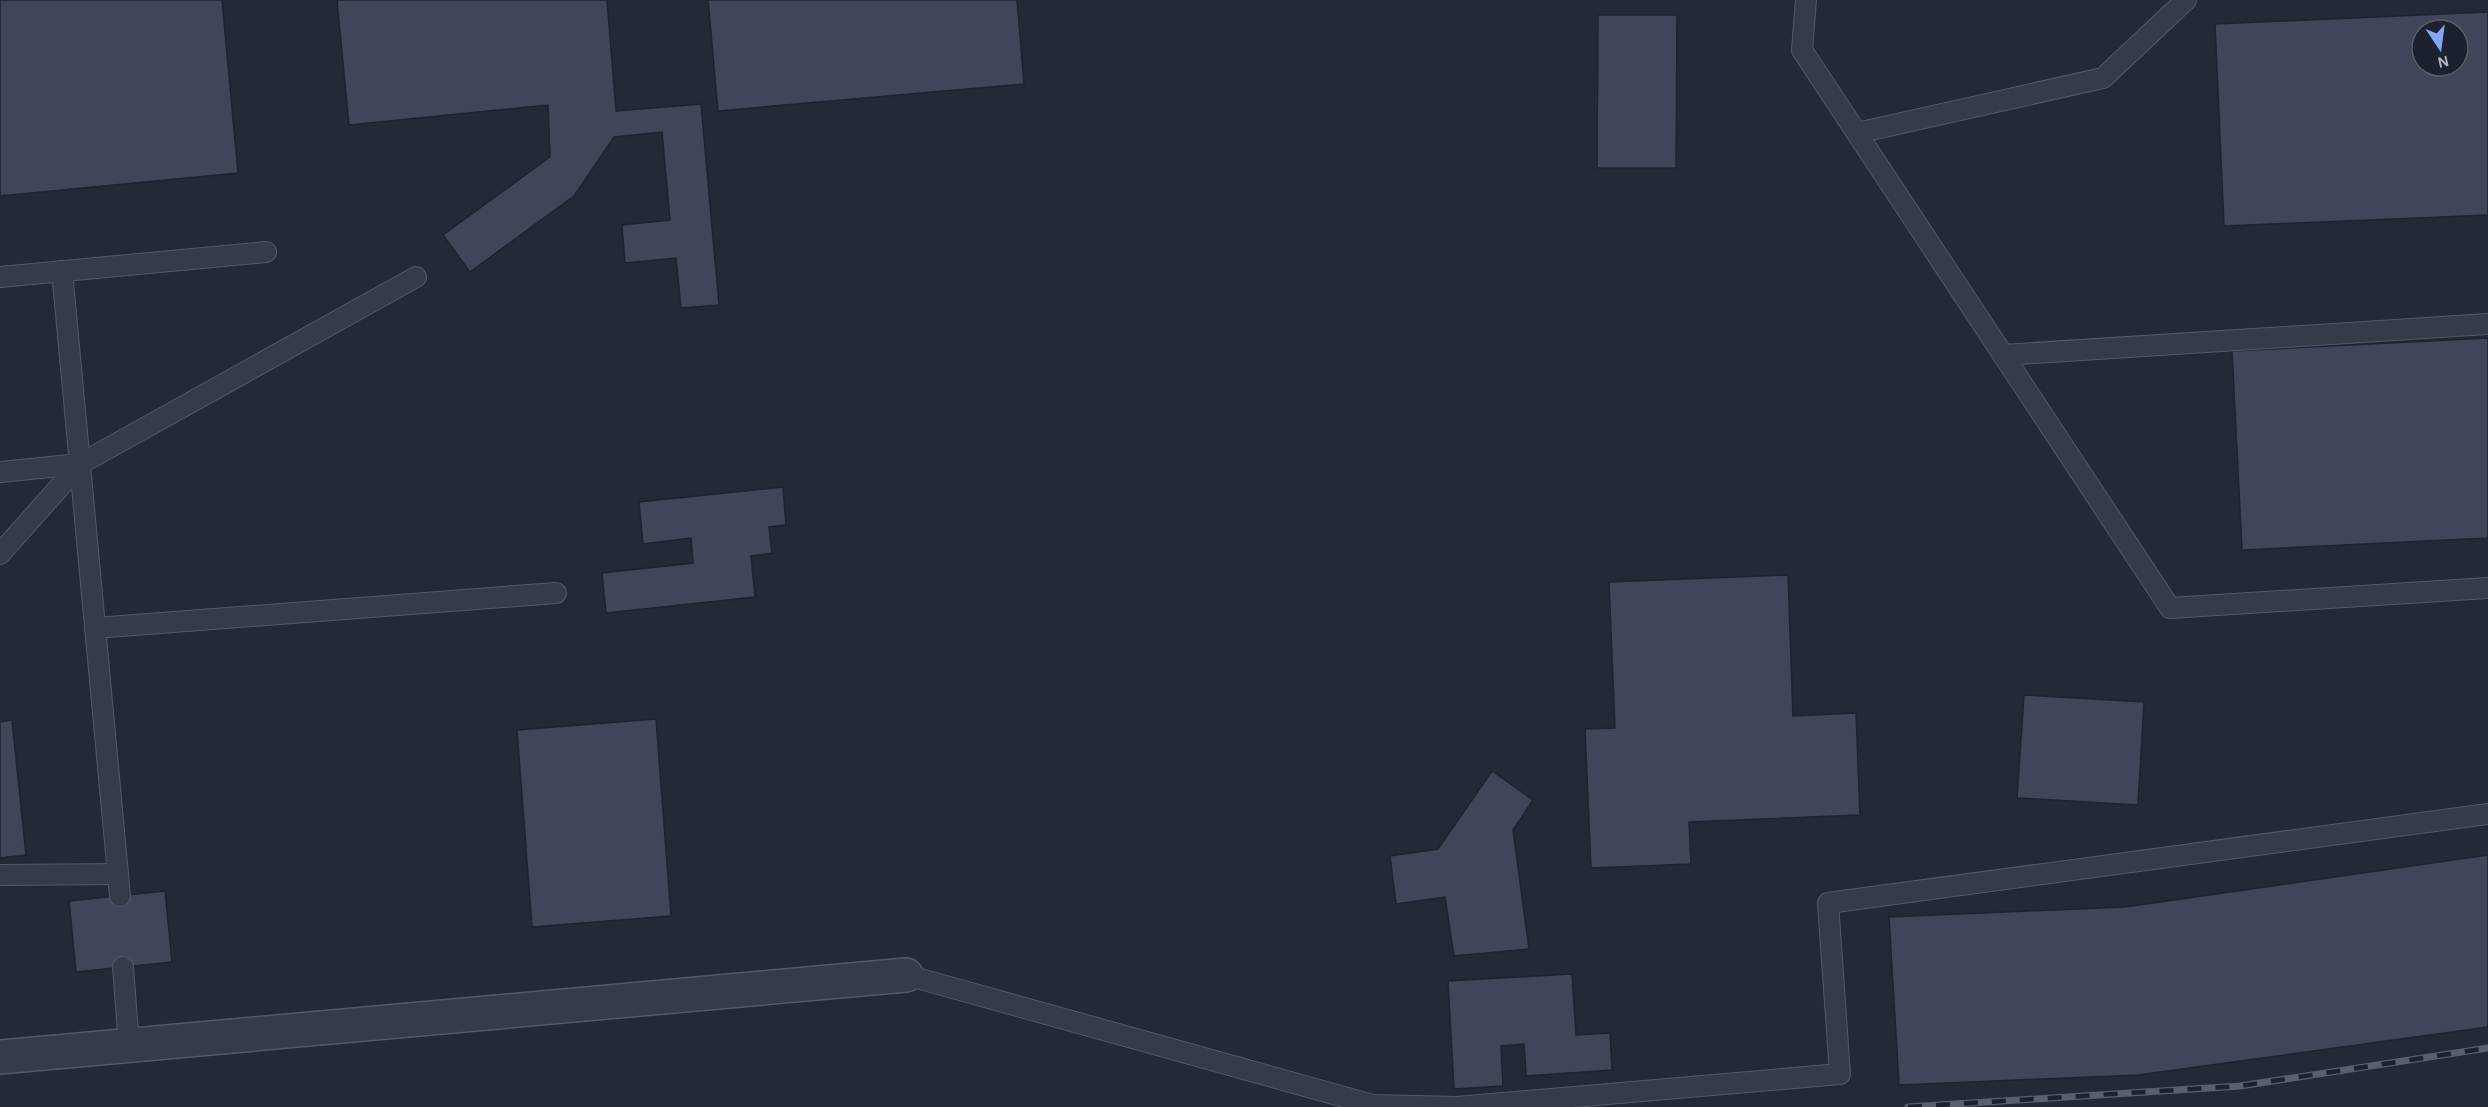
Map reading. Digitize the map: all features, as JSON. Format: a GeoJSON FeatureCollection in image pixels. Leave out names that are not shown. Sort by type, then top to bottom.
{"type":"FeatureCollection","features":[{"type":"Feature","properties":{"kind":"street"},"geometry":{"type":"LineString","coordinates":[[0,1057],[906,975]]}},
{"type":"Feature","properties":{"kind":"lane"},"geometry":{"type":"LineString","coordinates":[[1806,0],[1802,50],[2170,608],[2488,588]]}},
{"type":"Feature","properties":{"kind":"lane"},"geometry":{"type":"LineString","coordinates":[[1857,133],[2103,78],[2186,0]]}},
{"type":"Feature","properties":{"kind":"lane"},"geometry":{"type":"LineString","coordinates":[[0,277],[266,252]]}},
{"type":"Feature","properties":{"kind":"lane"},"geometry":{"type":"LineString","coordinates":[[62,271],[120,896]]}},
{"type":"Feature","properties":{"kind":"lane"},"geometry":{"type":"LineString","coordinates":[[0,554],[80,464],[416,277]]}},
{"type":"Feature","properties":{"kind":"lane"},"geometry":{"type":"LineString","coordinates":[[2003,355],[2488,324]]}},
{"type":"Feature","properties":{"kind":"lane"},"geometry":{"type":"LineString","coordinates":[[0,472],[80,464]]}},
{"type":"Feature","properties":{"kind":"lane"},"geometry":{"type":"LineString","coordinates":[[95,628],[556,593]]}},
{"type":"Feature","properties":{"kind":"lane"},"geometry":{"type":"LineString","coordinates":[[906,975],[1373,1105],[1457,1107],[1840,1074],[1828,903],[2488,814]]}},
{"type":"Feature","properties":{"kind":"lane"},"geometry":{"type":"LineString","coordinates":[[0,875],[118,874]]}},
{"type":"Feature","properties":{"kind":"lane"},"geometry":{"type":"LineString","coordinates":[[123,967],[129,1045]]}},
{"type":"Feature","properties":{"kind":"building"},"geometry":{"type":"Polygon","coordinates":[[[0,0],[222,0],[238,173],[0,196],[0,0]]]}},
{"type":"Feature","properties":{"kind":"building"},"geometry":{"type":"Polygon","coordinates":[[[337,0],[607,0],[616,111],[701,104],[719,305],[681,308],[676,258],[625,263],[622,225],[670,220],[662,132],[614,137],[574,196],[470,272],[443,235],[550,157],[548,105],[349,125],[337,0]]]}},
{"type":"Feature","properties":{"kind":"building"},"geometry":{"type":"Polygon","coordinates":[[[708,0],[1017,0],[1024,84],[718,111],[708,0]]]}},
{"type":"Feature","properties":{"kind":"building"},"geometry":{"type":"Polygon","coordinates":[[[2488,12],[2488,215],[2224,226],[2215,24],[2488,12]]]}},
{"type":"Feature","properties":{"kind":"building"},"geometry":{"type":"Polygon","coordinates":[[[1598,15],[1677,15],[1676,168],[1597,168],[1598,15]]]}},
{"type":"Feature","properties":{"kind":"building"},"geometry":{"type":"Polygon","coordinates":[[[2488,338],[2488,538],[2242,550],[2232,351],[2488,338]]]}},
{"type":"Feature","properties":{"kind":"building"},"geometry":{"type":"Polygon","coordinates":[[[783,487],[786,525],[769,527],[772,553],[751,556],[755,597],[606,613],[602,573],[693,563],[691,538],[643,544],[639,502],[783,487]]]}},
{"type":"Feature","properties":{"kind":"building"},"geometry":{"type":"Polygon","coordinates":[[[1788,575],[1793,716],[1856,713],[1860,815],[1689,822],[1691,864],[1591,868],[1585,729],[1615,728],[1609,582],[1788,575]]]}},
{"type":"Feature","properties":{"kind":"building"},"geometry":{"type":"Polygon","coordinates":[[[2024,695],[2144,702],[2138,805],[2017,798],[2024,695]]]}},
{"type":"Feature","properties":{"kind":"building"},"geometry":{"type":"Polygon","coordinates":[[[656,719],[671,916],[532,927],[517,730],[656,719]]]}},
{"type":"Feature","properties":{"kind":"building"},"geometry":{"type":"Polygon","coordinates":[[[12,720],[26,855],[0,858],[0,722],[12,720]]]}},
{"type":"Feature","properties":{"kind":"building"},"geometry":{"type":"Polygon","coordinates":[[[1492,771],[1533,800],[1513,830],[1529,949],[1454,956],[1445,897],[1396,904],[1390,856],[1438,849],[1492,771]]]}},
{"type":"Feature","properties":{"kind":"building"},"geometry":{"type":"Polygon","coordinates":[[[2488,855],[2488,1027],[2138,1075],[1899,1085],[1889,917],[2125,907],[2488,855]]]}},
{"type":"Feature","properties":{"kind":"building"},"geometry":{"type":"Polygon","coordinates":[[[165,891],[172,962],[76,972],[69,901],[165,891]]]}},
{"type":"Feature","properties":{"kind":"building"},"geometry":{"type":"Polygon","coordinates":[[[1572,974],[1576,1035],[1610,1033],[1612,1070],[1526,1076],[1524,1044],[1501,1046],[1503,1086],[1454,1089],[1448,981],[1572,974]]]}},
{"type":"Feature","properties":{"kind":"railway"},"geometry":{"type":"LineString","coordinates":[[1908,1107],[2240,1086],[2488,1048]]}}]}
